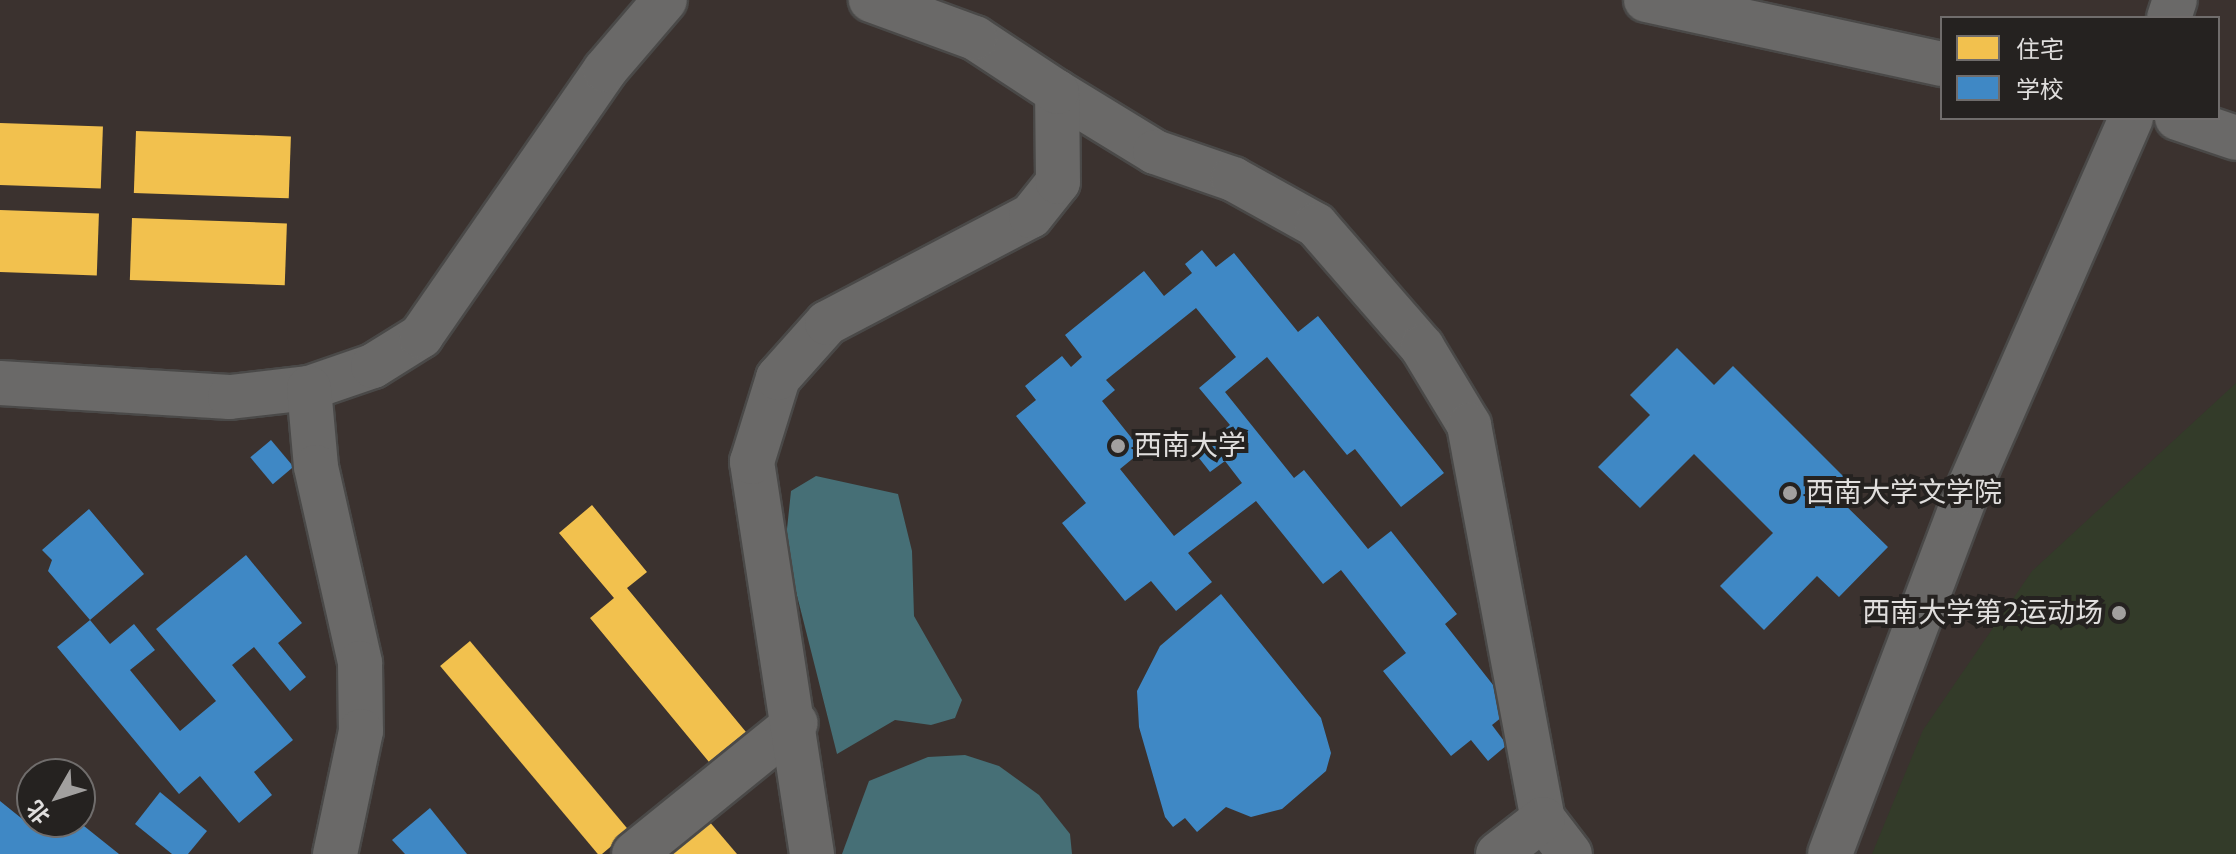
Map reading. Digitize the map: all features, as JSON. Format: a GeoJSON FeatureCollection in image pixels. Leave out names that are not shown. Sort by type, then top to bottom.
{"type":"FeatureCollection","features":[{"type":"Feature","properties":{"kind":"lane"},"geometry":{"type":"LineString","coordinates":[[0,383],[230,397],[309,388],[373,366],[421,336],[605,70],[665,0]]}},
{"type":"Feature","properties":{"kind":"lane"},"geometry":{"type":"LineString","coordinates":[[871,0],[975,38],[1155,152],[1233,179],[1316,225],[1422,347],[1469,425],[1543,819],[1570,854]]}},
{"type":"Feature","properties":{"kind":"lane"},"geometry":{"type":"LineString","coordinates":[[1646,0],[1711,7],[1940,64]]}},
{"type":"Feature","properties":{"kind":"lane"},"geometry":{"type":"LineString","coordinates":[[812,854],[796,723],[752,462],[778,378],[827,323],[1031,216],[1058,182],[1057,92]]}},
{"type":"Feature","properties":{"kind":"lane"},"geometry":{"type":"LineString","coordinates":[[1830,854],[1967,492],[2130,120]]}},
{"type":"Feature","properties":{"kind":"lane"},"geometry":{"type":"LineString","coordinates":[[2183,120],[2236,138]]}},
{"type":"Feature","properties":{"kind":"lane"},"geometry":{"type":"LineString","coordinates":[[309,388],[316,467],[360,663],[361,731],[335,854]]}},
{"type":"Feature","properties":{"kind":"lane"},"geometry":{"type":"LineString","coordinates":[[634,854],[796,723]]}},
{"type":"Feature","properties":{"kind":"lane"},"geometry":{"type":"LineString","coordinates":[[1498,854],[1543,819]]}},
{"type":"Feature","properties":{"kind":"shaded area","name":"西南大学"},"geometry":{"type":"Polygon","coordinates":[[[0,0],[2236,0],[2236,854],[0,854],[0,0]]]}},
{"type":"Feature","properties":{"kind":"green space","name":"西南大学第2运动场"},"geometry":{"type":"Polygon","coordinates":[[[2236,383],[2236,854],[1872,854],[1923,730],[2032,571],[2236,383]]]}},
{"type":"Feature","properties":{"kind":"water"},"geometry":{"type":"Polygon","coordinates":[[[816,476],[898,494],[912,551],[914,616],[962,700],[955,718],[931,725],[895,720],[837,754],[785,548],[791,491],[816,476]]]}},
{"type":"Feature","properties":{"kind":"water"},"geometry":{"type":"Polygon","coordinates":[[[965,755],[999,766],[1039,795],[1070,834],[1072,854],[842,854],[869,781],[928,757],[965,755]]]}},
{"type":"Feature","properties":{"kind":"building: 住宅"},"geometry":{"type":"Polygon","coordinates":[[[0,123],[103,127],[101,189],[0,185],[0,123]]]}},
{"type":"Feature","properties":{"kind":"building: 住宅"},"geometry":{"type":"Polygon","coordinates":[[[136,131],[291,136],[289,198],[134,193],[136,131]]]}},
{"type":"Feature","properties":{"kind":"building: 住宅"},"geometry":{"type":"Polygon","coordinates":[[[0,210],[99,213],[97,275],[0,272],[0,210]]]}},
{"type":"Feature","properties":{"kind":"building: 住宅"},"geometry":{"type":"Polygon","coordinates":[[[132,218],[287,223],[285,285],[130,280],[132,218]]]}},
{"type":"Feature","properties":{"kind":"building: 住宅"},"geometry":{"type":"Polygon","coordinates":[[[592,505],[647,572],[627,588],[746,732],[709,762],[590,618],[614,598],[559,533],[592,505]]]}},
{"type":"Feature","properties":{"kind":"building: 住宅"},"geometry":{"type":"Polygon","coordinates":[[[470,641],[629,831],[602,854],[598,854],[440,666],[470,641]]]}},
{"type":"Feature","properties":{"kind":"building: 住宅"},"geometry":{"type":"Polygon","coordinates":[[[708,820],[737,854],[668,854],[708,820]]]}},
{"type":"Feature","properties":{"kind":"building: 学校"},"geometry":{"type":"Polygon","coordinates":[[[1202,250],[1216,267],[1234,253],[1298,332],[1318,316],[1444,473],[1401,507],[1355,449],[1347,455],[1267,357],[1225,392],[1294,478],[1304,470],[1368,549],[1391,531],[1457,614],[1445,624],[1512,709],[1492,725],[1507,745],[1488,761],[1471,740],[1451,756],[1383,671],[1406,653],[1341,570],[1323,584],[1256,501],[1188,553],[1212,582],[1176,611],[1151,581],[1125,601],[1062,523],[1086,503],[1016,416],[1036,400],[1025,386],[1062,356],[1071,367],[1082,357],[1065,335],[1144,271],[1164,296],[1192,273],[1185,264],[1202,250]],[[1196,308],[1106,380],[1115,390],[1102,401],[1142,451],[1120,469],[1174,536],[1242,483],[1225,461],[1210,472],[1195,453],[1230,425],[1199,388],[1236,357],[1196,308]]]}},
{"type":"Feature","properties":{"kind":"building: 学校","name":"西南大学文学院"},"geometry":{"type":"Polygon","coordinates":[[[1677,348],[1714,385],[1733,366],[1854,487],[1840,500],[1888,547],[1839,597],[1817,576],[1764,630],[1720,586],[1773,533],[1694,454],[1640,508],[1598,467],[1650,415],[1630,395],[1677,348]]]}},
{"type":"Feature","properties":{"kind":"building: 学校"},"geometry":{"type":"Polygon","coordinates":[[[271,440],[293,467],[273,484],[250,457],[271,440]]]}},
{"type":"Feature","properties":{"kind":"building: 学校"},"geometry":{"type":"Polygon","coordinates":[[[89,509],[144,574],[90,620],[48,571],[52,560],[42,550],[89,509]]]}},
{"type":"Feature","properties":{"kind":"building: 学校"},"geometry":{"type":"Polygon","coordinates":[[[246,555],[302,623],[278,643],[306,677],[290,691],[254,647],[232,665],[293,740],[254,772],[272,795],[239,823],[200,776],[179,794],[57,647],[90,620],[110,644],[134,624],[155,650],[130,670],[180,731],[216,701],[156,629],[246,555]]]}},
{"type":"Feature","properties":{"kind":"building: 学校"},"geometry":{"type":"Polygon","coordinates":[[[1221,594],[1321,718],[1331,753],[1326,771],[1282,809],[1251,817],[1226,807],[1197,832],[1185,818],[1173,827],[1165,817],[1139,727],[1137,691],[1160,646],[1221,594]]]}},
{"type":"Feature","properties":{"kind":"building: 学校"},"geometry":{"type":"Polygon","coordinates":[[[160,792],[207,831],[188,854],[172,854],[135,824],[160,792]]]}},
{"type":"Feature","properties":{"kind":"building: 学校"},"geometry":{"type":"Polygon","coordinates":[[[0,801],[16,814],[16,838],[96,836],[119,854],[0,854],[0,801]]]}},
{"type":"Feature","properties":{"kind":"building: 学校"},"geometry":{"type":"Polygon","coordinates":[[[430,808],[467,854],[405,854],[392,840],[430,808]]]}},
{"type":"Feature","properties":{"kind":"place","name":"西南大学"},"geometry":{"type":"Point","coordinates":[1118,446]}},
{"type":"Feature","properties":{"kind":"place","name":"西南大学文学院"},"geometry":{"type":"Point","coordinates":[1790,493]}},
{"type":"Feature","properties":{"kind":"place","name":"西南大学第2运动场"},"geometry":{"type":"Point","coordinates":[2119,613]}}]}
